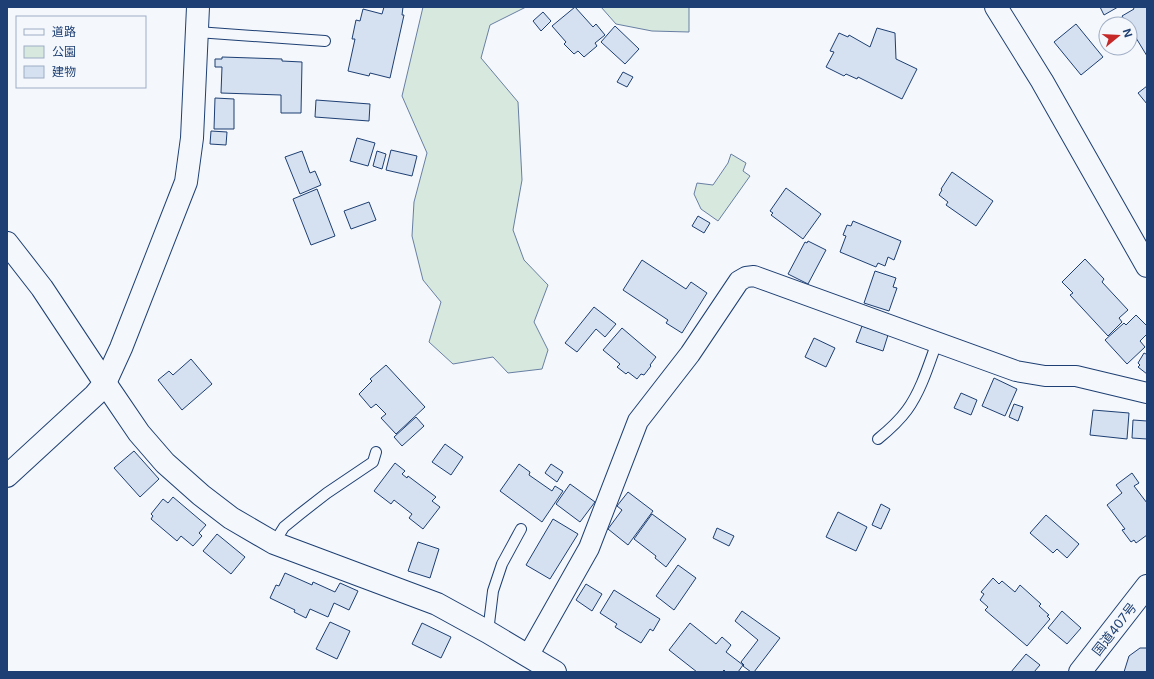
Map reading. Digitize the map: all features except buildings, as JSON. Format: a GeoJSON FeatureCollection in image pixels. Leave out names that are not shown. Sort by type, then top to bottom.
{"type":"FeatureCollection","features":[{"type":"Feature","properties":{"kind":"main road"},"geometry":{"type":"LineString","coordinates":[[7,476],[95,395],[105,383],[121,348],[186,182],[192,138],[198,7]]}},
{"type":"Feature","properties":{"kind":"main road"},"geometry":{"type":"LineString","coordinates":[[996,7],[1042,81],[1147,266]]}},
{"type":"Feature","properties":{"kind":"main road"},"geometry":{"type":"LineString","coordinates":[[7,243],[42,288],[139,433],[165,463],[201,495],[231,518],[274,543],[437,604],[488,632],[555,672]]}},
{"type":"Feature","properties":{"kind":"main road","name":"国道407号"},"geometry":{"type":"LineString","coordinates":[[1081,671],[1147,586]]}},
{"type":"Feature","properties":{"kind":"street"},"geometry":{"type":"LineString","coordinates":[[528,656],[589,548],[638,421],[690,354],[739,282],[746,278],[754,276],[1016,371],[1045,376],[1076,376],[1147,393]]}},
{"type":"Feature","properties":{"kind":"lane"},"geometry":{"type":"LineString","coordinates":[[197,32],[325,41]]}},
{"type":"Feature","properties":{"kind":"lane"},"geometry":{"type":"LineString","coordinates":[[878,439],[895,424],[908,409],[923,380],[937,342]]}},
{"type":"Feature","properties":{"kind":"lane"},"geometry":{"type":"LineString","coordinates":[[274,543],[284,527],[327,493],[373,462],[376,452]]}},
{"type":"Feature","properties":{"kind":"lane"},"geometry":{"type":"LineString","coordinates":[[488,632],[493,591],[502,564],[521,529]]}},
{"type":"Feature","properties":{"kind":"green space"},"geometry":{"type":"Polygon","coordinates":[[[423,7],[526,7],[490,25],[481,58],[518,102],[522,180],[513,230],[524,260],[548,285],[534,322],[548,350],[542,369],[508,373],[493,357],[453,364],[429,342],[441,302],[423,280],[412,236],[414,202],[427,153],[402,96],[423,7]]]}},
{"type":"Feature","properties":{"kind":"green space"},"geometry":{"type":"Polygon","coordinates":[[[601,7],[689,7],[689,32],[652,31],[616,24],[601,7]]]}},
{"type":"Feature","properties":{"kind":"green space"},"geometry":{"type":"Polygon","coordinates":[[[731,154],[746,163],[743,171],[750,176],[718,221],[701,209],[694,194],[697,183],[713,185],[728,163],[731,154]]]}}]}
